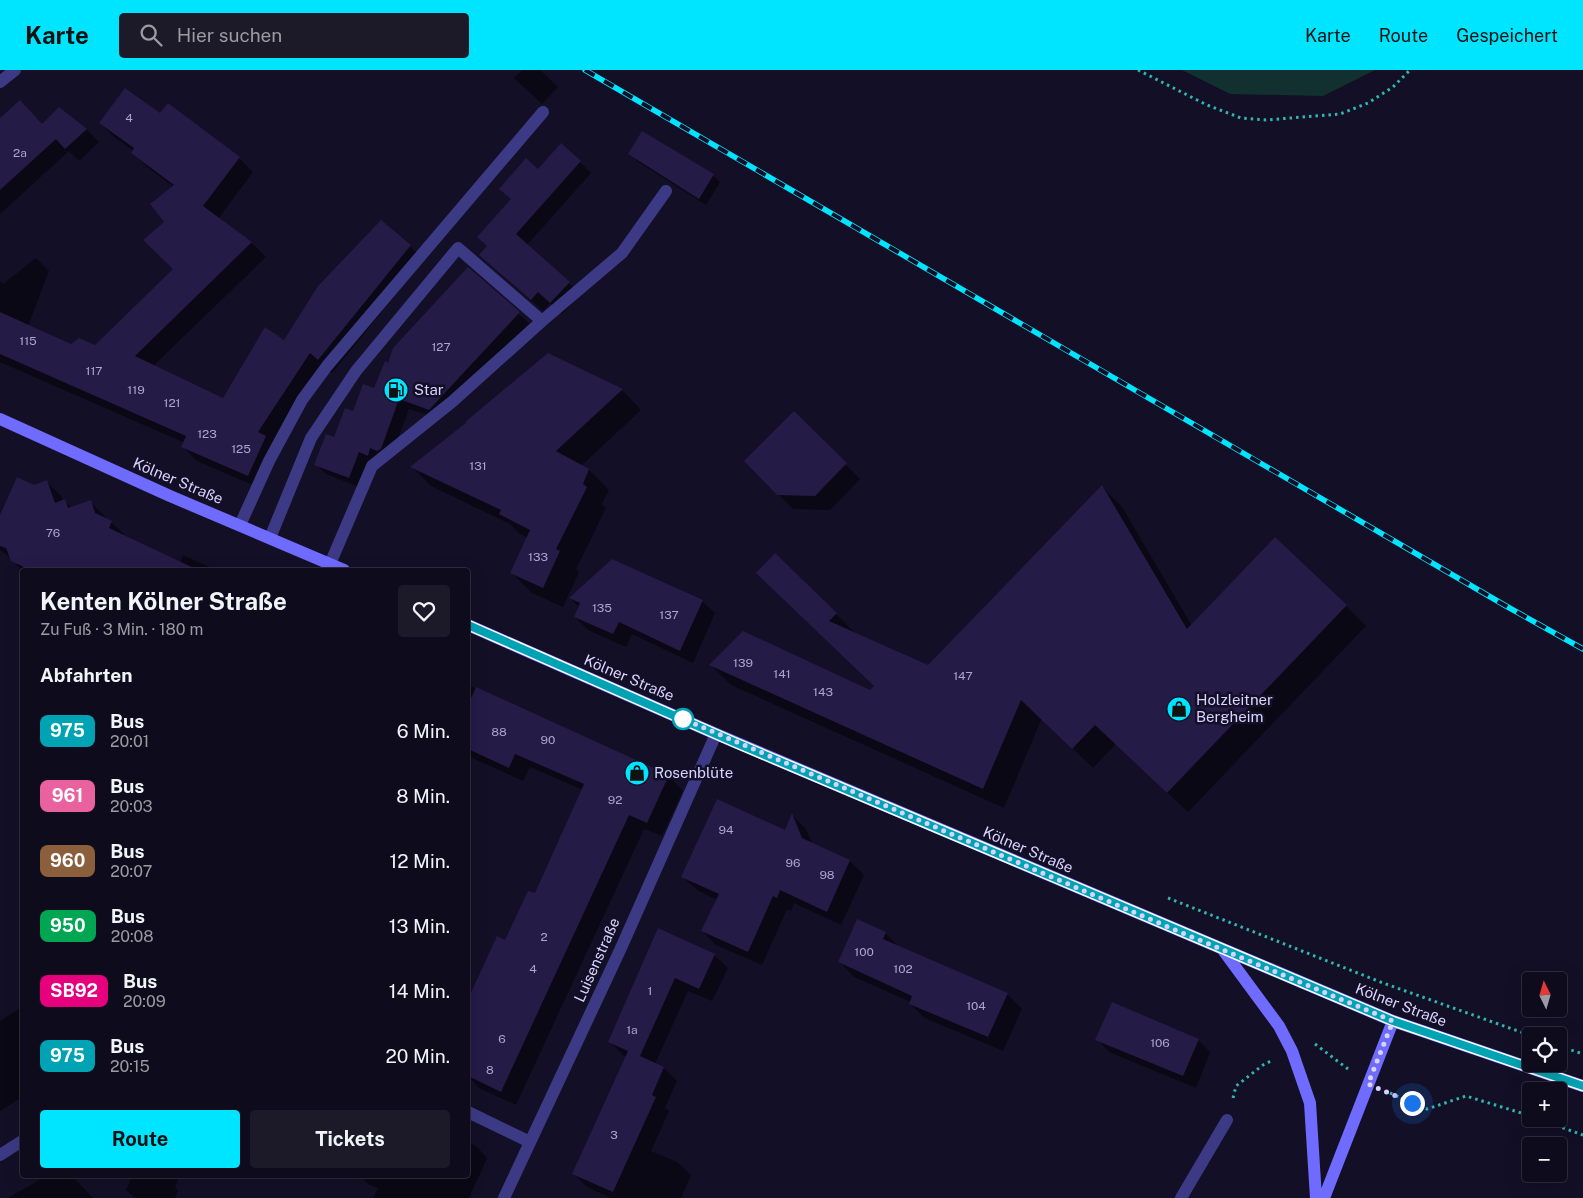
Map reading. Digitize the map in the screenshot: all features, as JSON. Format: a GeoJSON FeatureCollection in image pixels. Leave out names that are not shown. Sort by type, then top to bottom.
{"type":"FeatureCollection","features":[{"type":"Feature","properties":{"kind":"main road","name":"Kölner Straße"},"geometry":{"type":"LineString","coordinates":[[0,419],[170,496],[339,568]]}},
{"type":"Feature","properties":{"kind":"main road","name":"Kölner Straße"},"geometry":{"type":"LineString","coordinates":[[470,626],[716,734],[1393,1021],[1583,1086]]}},
{"type":"Feature","properties":{"kind":"main road"},"geometry":{"type":"LineString","coordinates":[[1223,950],[1279,1026],[1292,1051],[1310,1103],[1316,1198]]}},
{"type":"Feature","properties":{"kind":"main road"},"geometry":{"type":"LineString","coordinates":[[1324,1198],[1393,1021]]}},
{"type":"Feature","properties":{"kind":"street"},"geometry":{"type":"LineString","coordinates":[[0,82],[15,70]]}},
{"type":"Feature","properties":{"kind":"street"},"geometry":{"type":"LineString","coordinates":[[240,525],[269,462],[302,400],[327,366],[543,112]]}},
{"type":"Feature","properties":{"kind":"street"},"geometry":{"type":"LineString","coordinates":[[330,564],[372,466],[453,401],[542,321],[622,253],[666,191]]}},
{"type":"Feature","properties":{"kind":"street"},"geometry":{"type":"LineString","coordinates":[[270,538],[311,438],[356,370],[458,248],[542,321]]}},
{"type":"Feature","properties":{"kind":"street","name":"Luisenstraße"},"geometry":{"type":"LineString","coordinates":[[504,1198],[621,948],[716,734]]}},
{"type":"Feature","properties":{"kind":"street"},"geometry":{"type":"LineString","coordinates":[[470,1113],[530,1142]]}},
{"type":"Feature","properties":{"kind":"street"},"geometry":{"type":"LineString","coordinates":[[1181,1198],[1227,1120]]}},
{"type":"Feature","properties":{"kind":"street"},"geometry":{"type":"LineString","coordinates":[[0,1155],[20,1142]]}},
{"type":"Feature","properties":{"kind":"path"},"geometry":{"type":"LineString","coordinates":[[1138,70],[1207,105],[1241,118],[1266,120],[1340,114],[1393,87],[1410,70]]}},
{"type":"Feature","properties":{"kind":"path"},"geometry":{"type":"LineString","coordinates":[[1162,895],[1383,983],[1522,1032]]}},
{"type":"Feature","properties":{"kind":"path"},"geometry":{"type":"LineString","coordinates":[[1567,1049],[1583,1054]]}},
{"type":"Feature","properties":{"kind":"path"},"geometry":{"type":"LineString","coordinates":[[1368,1084],[1427,1109],[1466,1096],[1522,1113]]}},
{"type":"Feature","properties":{"kind":"path"},"geometry":{"type":"LineString","coordinates":[[1560,1127],[1583,1135]]}},
{"type":"Feature","properties":{"kind":"green space"},"geometry":{"type":"Polygon","coordinates":[[[1182,70],[1375,70],[1323,96],[1230,94],[1182,70]]]}},
{"type":"Feature","properties":{"kind":"building"},"geometry":{"type":"Polygon","coordinates":[[[125,88],[160,113],[168,103],[240,157],[203,206],[252,242],[135,356],[223,398],[265,327],[284,340],[318,286],[381,220],[411,245],[318,360],[310,353],[258,432],[266,436],[248,476],[181,447],[186,436],[0,354],[0,312],[71,344],[79,338],[95,345],[173,269],[143,240],[164,222],[150,204],[174,185],[131,153],[134,148],[99,123],[125,88]]]}},
{"type":"Feature","properties":{"kind":"building"},"geometry":{"type":"Polygon","coordinates":[[[20,100],[42,124],[59,107],[87,129],[65,149],[56,139],[0,190],[0,118],[20,100]]]}},
{"type":"Feature","properties":{"kind":"building"},"geometry":{"type":"Polygon","coordinates":[[[642,131],[714,174],[699,199],[628,154],[642,131]]]}},
{"type":"Feature","properties":{"kind":"building"},"geometry":{"type":"Polygon","coordinates":[[[561,143],[581,161],[516,234],[570,282],[550,303],[538,292],[531,300],[479,255],[487,246],[477,237],[511,199],[499,189],[526,158],[538,169],[561,143]]]}},
{"type":"Feature","properties":{"kind":"building"},"geometry":{"type":"Polygon","coordinates":[[[468,267],[520,312],[429,410],[399,399],[381,449],[377,451],[370,448],[368,456],[359,452],[349,478],[314,465],[326,434],[334,437],[345,408],[353,411],[363,384],[374,388],[385,361],[388,363],[393,348],[468,267]]]}},
{"type":"Feature","properties":{"kind":"building"},"geometry":{"type":"Polygon","coordinates":[[[548,353],[623,389],[556,451],[589,469],[583,484],[587,487],[556,549],[560,551],[543,588],[510,573],[530,530],[499,514],[501,510],[410,467],[467,422],[465,422],[548,353]]]}},
{"type":"Feature","properties":{"kind":"building"},"geometry":{"type":"Polygon","coordinates":[[[794,411],[847,463],[815,496],[777,495],[744,461],[794,411]]]}},
{"type":"Feature","properties":{"kind":"building"},"geometry":{"type":"Polygon","coordinates":[[[17,477],[34,485],[47,480],[55,503],[65,499],[68,508],[91,500],[95,513],[112,521],[109,528],[194,568],[26,568],[11,561],[6,548],[0,546],[0,515],[17,477]]]}},
{"type":"Feature","properties":{"kind":"building"},"geometry":{"type":"Polygon","coordinates":[[[1102,485],[1187,629],[1275,537],[1347,605],[1167,793],[1095,725],[1072,749],[1021,700],[983,789],[709,665],[743,631],[870,690],[874,686],[756,573],[775,553],[837,613],[829,621],[928,665],[1102,485]]]}},
{"type":"Feature","properties":{"kind":"building"},"geometry":{"type":"Polygon","coordinates":[[[612,559],[703,600],[680,651],[619,622],[613,634],[574,617],[580,603],[569,598],[612,559]]]}},
{"type":"Feature","properties":{"kind":"building"},"geometry":{"type":"Polygon","coordinates":[[[476,687],[669,775],[647,823],[629,815],[501,1092],[470,1077],[470,995],[497,936],[505,940],[528,891],[535,893],[584,784],[515,754],[509,768],[470,750],[470,700],[476,687]]]}},
{"type":"Feature","properties":{"kind":"building"},"geometry":{"type":"Polygon","coordinates":[[[717,799],[785,830],[792,813],[802,838],[850,860],[827,912],[780,890],[777,898],[773,896],[748,952],[701,931],[719,894],[681,877],[717,799]]]}},
{"type":"Feature","properties":{"kind":"building"},"geometry":{"type":"Polygon","coordinates":[[[857,919],[886,932],[883,939],[1008,993],[988,1037],[909,1004],[912,996],[838,962],[857,919]]]}},
{"type":"Feature","properties":{"kind":"building"},"geometry":{"type":"Polygon","coordinates":[[[658,928],[715,954],[699,989],[675,978],[640,1056],[664,1067],[652,1095],[656,1097],[613,1192],[572,1174],[628,1051],[608,1042],[658,928]]]}},
{"type":"Feature","properties":{"kind":"building"},"geometry":{"type":"Polygon","coordinates":[[[1112,1002],[1199,1039],[1183,1076],[1095,1040],[1112,1002]]]}},
{"type":"Feature","properties":{"kind":"railway"},"geometry":{"type":"LineString","coordinates":[[585,70],[1583,649]]}},
{"type":"Feature","properties":{"kind":"bus line","name":"975"},"geometry":{"type":"LineString","coordinates":[[470,626],[734,742],[1393,1021],[1583,1086]]}},
{"type":"Feature","properties":{"kind":"place","name":"Star"},"geometry":{"type":"Point","coordinates":[396,390]}},
{"type":"Feature","properties":{"kind":"place","name":"Holzleitner Bergheim"},"geometry":{"type":"Point","coordinates":[1179,709]}},
{"type":"Feature","properties":{"kind":"place","name":"Rosenblüte"},"geometry":{"type":"Point","coordinates":[637,773]}},
{"type":"Feature","properties":{"kind":"route"},"geometry":{"type":"LineString","coordinates":[[683,719],[681,718],[1393,1021],[1368,1084],[1412,1103]]}}]}
